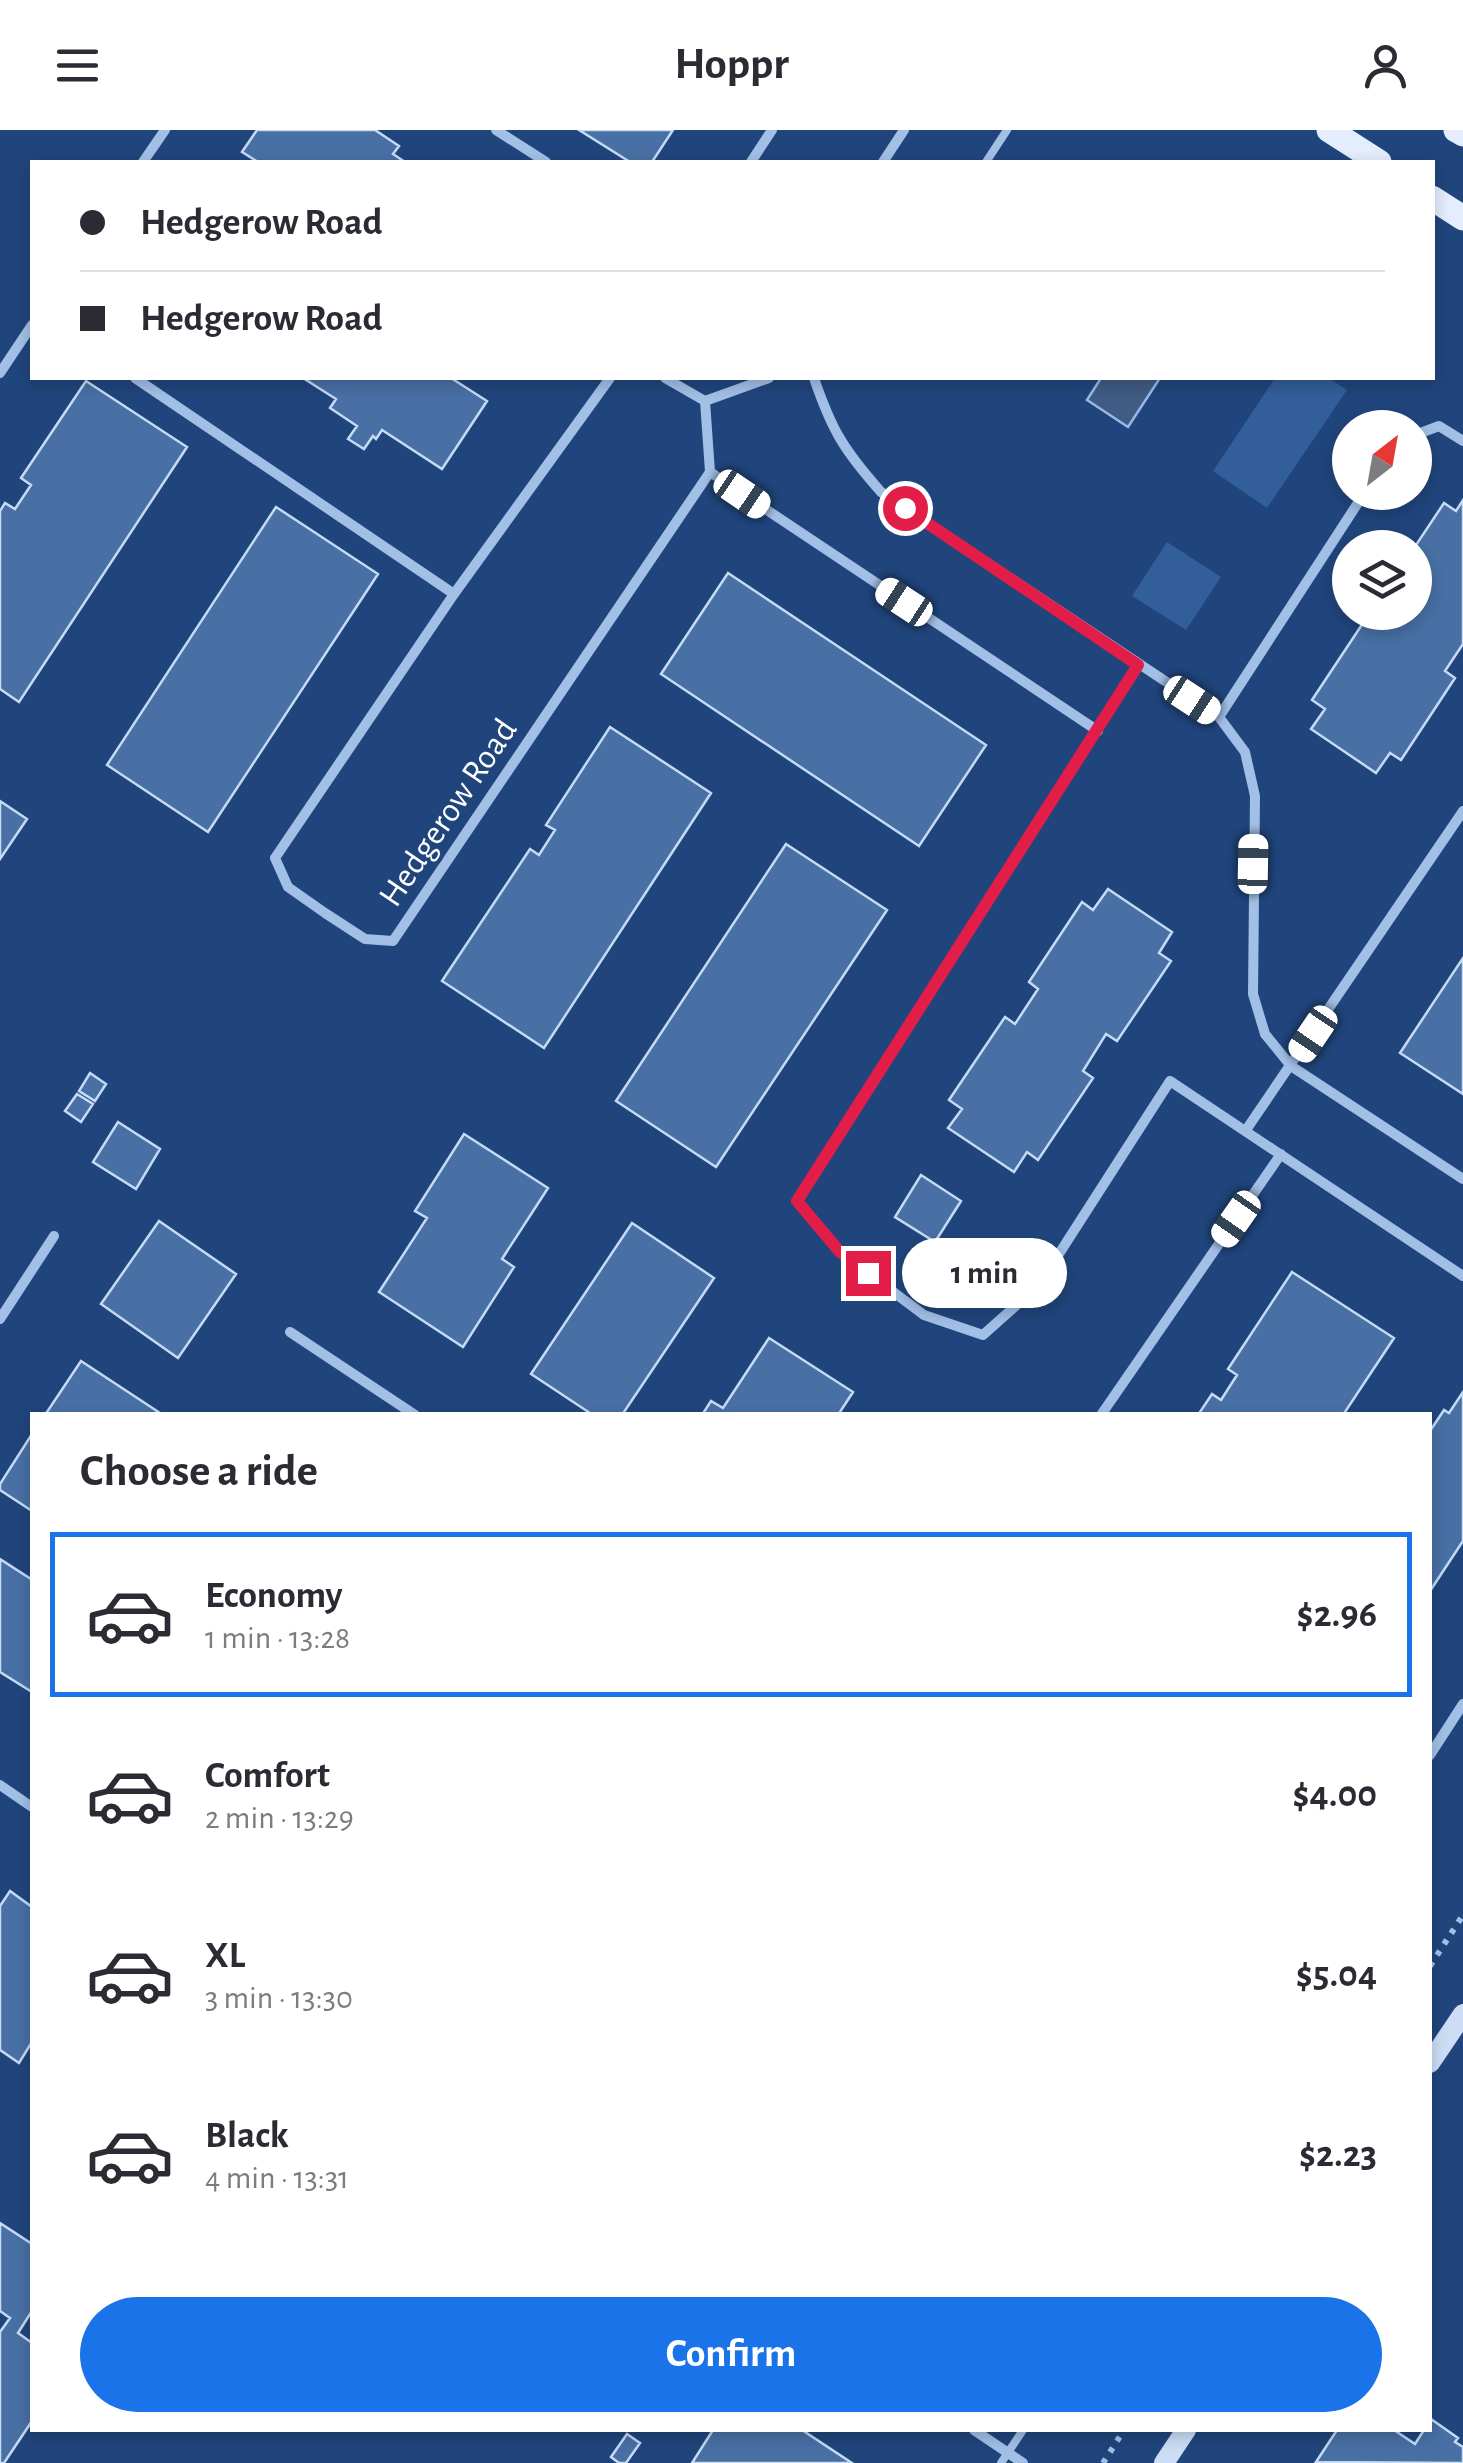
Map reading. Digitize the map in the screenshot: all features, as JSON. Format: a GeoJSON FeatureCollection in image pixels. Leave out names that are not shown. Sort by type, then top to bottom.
{"type":"FeatureCollection","features":[{"type":"Feature","properties":{"kind":"main road"},"geometry":{"type":"LineString","coordinates":[[1330,130],[1375,160]]}},
{"type":"Feature","properties":{"kind":"main road"},"geometry":{"type":"LineString","coordinates":[[1456,130],[1463,134]]}},
{"type":"Feature","properties":{"kind":"main road"},"geometry":{"type":"LineString","coordinates":[[1435,200],[1463,218]]}},
{"type":"Feature","properties":{"kind":"street"},"geometry":{"type":"LineString","coordinates":[[143,160],[164,130]]}},
{"type":"Feature","properties":{"kind":"street"},"geometry":{"type":"LineString","coordinates":[[496,130],[543,160]]}},
{"type":"Feature","properties":{"kind":"street"},"geometry":{"type":"LineString","coordinates":[[751,160],[772,130]]}},
{"type":"Feature","properties":{"kind":"street"},"geometry":{"type":"LineString","coordinates":[[883,160],[904,130]]}},
{"type":"Feature","properties":{"kind":"street"},"geometry":{"type":"LineString","coordinates":[[0,374],[30,328]]}},
{"type":"Feature","properties":{"kind":"street"},"geometry":{"type":"LineString","coordinates":[[138,380],[454,594]]}},
{"type":"Feature","properties":{"kind":"street","name":"Hedgerow Road"},"geometry":{"type":"LineString","coordinates":[[609,380],[454,594],[275,858],[288,887],[364,939],[393,941],[710,472]]}},
{"type":"Feature","properties":{"kind":"street"},"geometry":{"type":"LineString","coordinates":[[668,380],[705,401],[763,380]]}},
{"type":"Feature","properties":{"kind":"street"},"geometry":{"type":"LineString","coordinates":[[815,380],[830,426],[881,492],[1218,717],[1245,752],[1255,796],[1253,994],[1265,1034],[1292,1066],[1463,1179]]}},
{"type":"Feature","properties":{"kind":"street"},"geometry":{"type":"LineString","coordinates":[[705,401],[710,472],[1098,731]]}},
{"type":"Feature","properties":{"kind":"street"},"geometry":{"type":"LineString","coordinates":[[1432,429],[1439,426],[1463,441]]}},
{"type":"Feature","properties":{"kind":"street"},"geometry":{"type":"LineString","coordinates":[[1218,717],[1352,510]]}},
{"type":"Feature","properties":{"kind":"street"},"geometry":{"type":"LineString","coordinates":[[1138,665],[797,1201],[840,1252],[924,1315],[983,1335],[1039,1285],[1170,1082],[1463,1276]]}},
{"type":"Feature","properties":{"kind":"street"},"geometry":{"type":"LineString","coordinates":[[1246,1130],[1463,811]]}},
{"type":"Feature","properties":{"kind":"street"},"geometry":{"type":"LineString","coordinates":[[1103,1412],[1280,1154]]}},
{"type":"Feature","properties":{"kind":"street"},"geometry":{"type":"LineString","coordinates":[[0,1319],[54,1236]]}},
{"type":"Feature","properties":{"kind":"street"},"geometry":{"type":"LineString","coordinates":[[290,1332],[411,1412]]}},
{"type":"Feature","properties":{"kind":"street"},"geometry":{"type":"LineString","coordinates":[[1432,1752],[1463,1704]]}},
{"type":"Feature","properties":{"kind":"street"},"geometry":{"type":"LineString","coordinates":[[0,1786],[30,1805]]}},
{"type":"Feature","properties":{"kind":"street"},"geometry":{"type":"LineString","coordinates":[[1432,2060],[1463,2014]]}},
{"type":"Feature","properties":{"kind":"street"},"geometry":{"type":"LineString","coordinates":[[976,2432],[1004,2458],[1022,2463]]}},
{"type":"Feature","properties":{"kind":"street"},"geometry":{"type":"LineString","coordinates":[[1164,2463],[1185,2432]]}},
{"type":"Feature","properties":{"kind":"lane"},"geometry":{"type":"LineString","coordinates":[[987,160],[1007,130]]}},
{"type":"Feature","properties":{"kind":"lane"},"geometry":{"type":"LineString","coordinates":[[1004,2458],[1022,2432]]}},
{"type":"Feature","properties":{"kind":"path"},"geometry":{"type":"LineString","coordinates":[[1432,1963],[1463,1915]]}},
{"type":"Feature","properties":{"kind":"path"},"geometry":{"type":"LineString","coordinates":[[1102,2463],[1123,2432]]}},
{"type":"Feature","properties":{"kind":"shaded area"},"geometry":{"type":"Polygon","coordinates":[[[1100,380],[1159,380],[1128,427],[1087,400],[1100,380]]]}},
{"type":"Feature","properties":{"kind":"shaded area"},"geometry":{"type":"Polygon","coordinates":[[[1274,380],[1332,380],[1347,390],[1267,508],[1213,471],[1274,380]]]}},
{"type":"Feature","properties":{"kind":"shaded area"},"geometry":{"type":"Polygon","coordinates":[[[1167,542],[1221,577],[1186,630],[1132,596],[1167,542]]]}},
{"type":"Feature","properties":{"kind":"building"},"geometry":{"type":"Polygon","coordinates":[[[257,130],[375,130],[399,146],[393,154],[402,160],[255,160],[242,152],[257,130]]]}},
{"type":"Feature","properties":{"kind":"building"},"geometry":{"type":"Polygon","coordinates":[[[579,130],[673,130],[653,160],[627,160],[579,130]]]}},
{"type":"Feature","properties":{"kind":"building"},"geometry":{"type":"Polygon","coordinates":[[[306,380],[454,380],[487,401],[442,469],[382,430],[364,449],[348,439],[357,426],[330,408],[336,399],[306,380]]]}},
{"type":"Feature","properties":{"kind":"building"},"geometry":{"type":"Polygon","coordinates":[[[86,381],[187,447],[19,702],[0,689],[0,511],[5,503],[15,509],[31,485],[21,478],[86,381]]]}},
{"type":"Feature","properties":{"kind":"building"},"geometry":{"type":"Polygon","coordinates":[[[1463,500],[1463,644],[1445,671],[1455,678],[1401,760],[1390,753],[1376,773],[1311,729],[1325,709],[1312,700],[1358,630],[1432,630],[1432,530],[1426,530],[1444,503],[1456,511],[1463,500]]]}},
{"type":"Feature","properties":{"kind":"building"},"geometry":{"type":"Polygon","coordinates":[[[276,507],[378,574],[208,832],[107,765],[276,507]]]}},
{"type":"Feature","properties":{"kind":"building"},"geometry":{"type":"Polygon","coordinates":[[[728,573],[986,745],[919,846],[661,674],[728,573]]]}},
{"type":"Feature","properties":{"kind":"building"},"geometry":{"type":"Polygon","coordinates":[[[610,727],[711,793],[544,1048],[442,981],[530,849],[539,855],[555,830],[546,825],[610,727]]]}},
{"type":"Feature","properties":{"kind":"building"},"geometry":{"type":"Polygon","coordinates":[[[0,801],[27,819],[0,859],[0,801]]]}},
{"type":"Feature","properties":{"kind":"building"},"geometry":{"type":"Polygon","coordinates":[[[786,844],[887,910],[716,1167],[616,1101],[786,844]]]}},
{"type":"Feature","properties":{"kind":"building"},"geometry":{"type":"Polygon","coordinates":[[[1108,889],[1172,932],[1159,953],[1171,961],[1117,1041],[1106,1034],[1083,1071],[1093,1078],[1038,1160],[1027,1152],[1014,1172],[948,1128],[962,1109],[949,1100],[1005,1017],[1015,1024],[1038,989],[1029,982],[1082,902],[1093,910],[1108,889]]]}},
{"type":"Feature","properties":{"kind":"building"},"geometry":{"type":"Polygon","coordinates":[[[1463,958],[1463,1094],[1400,1053],[1463,958]]]}},
{"type":"Feature","properties":{"kind":"building"},"geometry":{"type":"Polygon","coordinates":[[[90,1073],[106,1084],[95,1101],[79,1091],[90,1073]]]}},
{"type":"Feature","properties":{"kind":"building"},"geometry":{"type":"Polygon","coordinates":[[[77,1094],[93,1104],[81,1122],[65,1111],[77,1094]]]}},
{"type":"Feature","properties":{"kind":"building"},"geometry":{"type":"Polygon","coordinates":[[[118,1122],[160,1149],[136,1189],[93,1162],[118,1122]]]}},
{"type":"Feature","properties":{"kind":"building"},"geometry":{"type":"Polygon","coordinates":[[[464,1134],[548,1188],[502,1259],[514,1267],[463,1347],[379,1292],[427,1218],[415,1211],[464,1134]]]}},
{"type":"Feature","properties":{"kind":"building"},"geometry":{"type":"Polygon","coordinates":[[[921,1175],[961,1201],[935,1242],[895,1217],[921,1175]]]}},
{"type":"Feature","properties":{"kind":"building"},"geometry":{"type":"Polygon","coordinates":[[[159,1221],[236,1274],[178,1358],[101,1304],[159,1221]]]}},
{"type":"Feature","properties":{"kind":"building"},"geometry":{"type":"Polygon","coordinates":[[[632,1223],[714,1278],[624,1412],[588,1412],[531,1374],[632,1223]]]}},
{"type":"Feature","properties":{"kind":"building"},"geometry":{"type":"Polygon","coordinates":[[[1292,1272],[1394,1338],[1345,1412],[1200,1412],[1212,1394],[1221,1400],[1237,1375],[1228,1369],[1292,1272]]]}},
{"type":"Feature","properties":{"kind":"building"},"geometry":{"type":"Polygon","coordinates":[[[769,1338],[853,1392],[840,1412],[704,1412],[711,1401],[723,1408],[769,1338]]]}},
{"type":"Feature","properties":{"kind":"building"},"geometry":{"type":"Polygon","coordinates":[[[81,1361],[158,1412],[47,1412],[81,1361]]]}},
{"type":"Feature","properties":{"kind":"building"},"geometry":{"type":"Polygon","coordinates":[[[1463,1392],[1463,1541],[1432,1588],[1432,1428],[1444,1410],[1449,1413],[1463,1392]]]}},
{"type":"Feature","properties":{"kind":"building"},"geometry":{"type":"Polygon","coordinates":[[[30,1437],[30,1510],[0,1490],[30,1437]]]}},
{"type":"Feature","properties":{"kind":"building"},"geometry":{"type":"Polygon","coordinates":[[[0,1559],[30,1578],[30,1691],[0,1672],[0,1559]]]}},
{"type":"Feature","properties":{"kind":"building"},"geometry":{"type":"Polygon","coordinates":[[[10,1891],[30,1906],[30,2045],[19,2063],[0,2050],[0,1906],[10,1891]]]}},
{"type":"Feature","properties":{"kind":"building"},"geometry":{"type":"Polygon","coordinates":[[[0,2223],[30,2243],[30,2314],[18,2333],[30,2342],[30,2424],[4,2463],[0,2463],[0,2332],[10,2318],[0,2311],[0,2223]]]}},
{"type":"Feature","properties":{"kind":"building"},"geometry":{"type":"Polygon","coordinates":[[[1432,2420],[1458,2438],[1455,2442],[1463,2447],[1463,2463],[1316,2462],[1336,2432],[1397,2432],[1415,2444],[1423,2432],[1432,2432],[1432,2420]]]}},
{"type":"Feature","properties":{"kind":"building"},"geometry":{"type":"Polygon","coordinates":[[[712,2432],[805,2432],[852,2463],[692,2463],[712,2432]]]}},
{"type":"Feature","properties":{"kind":"building"},"geometry":{"type":"Polygon","coordinates":[[[627,2434],[640,2443],[626,2463],[619,2463],[611,2457],[627,2434]]]}},
{"type":"Feature","properties":{"kind":"route"},"geometry":{"type":"LineString","coordinates":[[868,1273],[840,1252],[797,1201],[1138,665],[905,508]]}}]}
